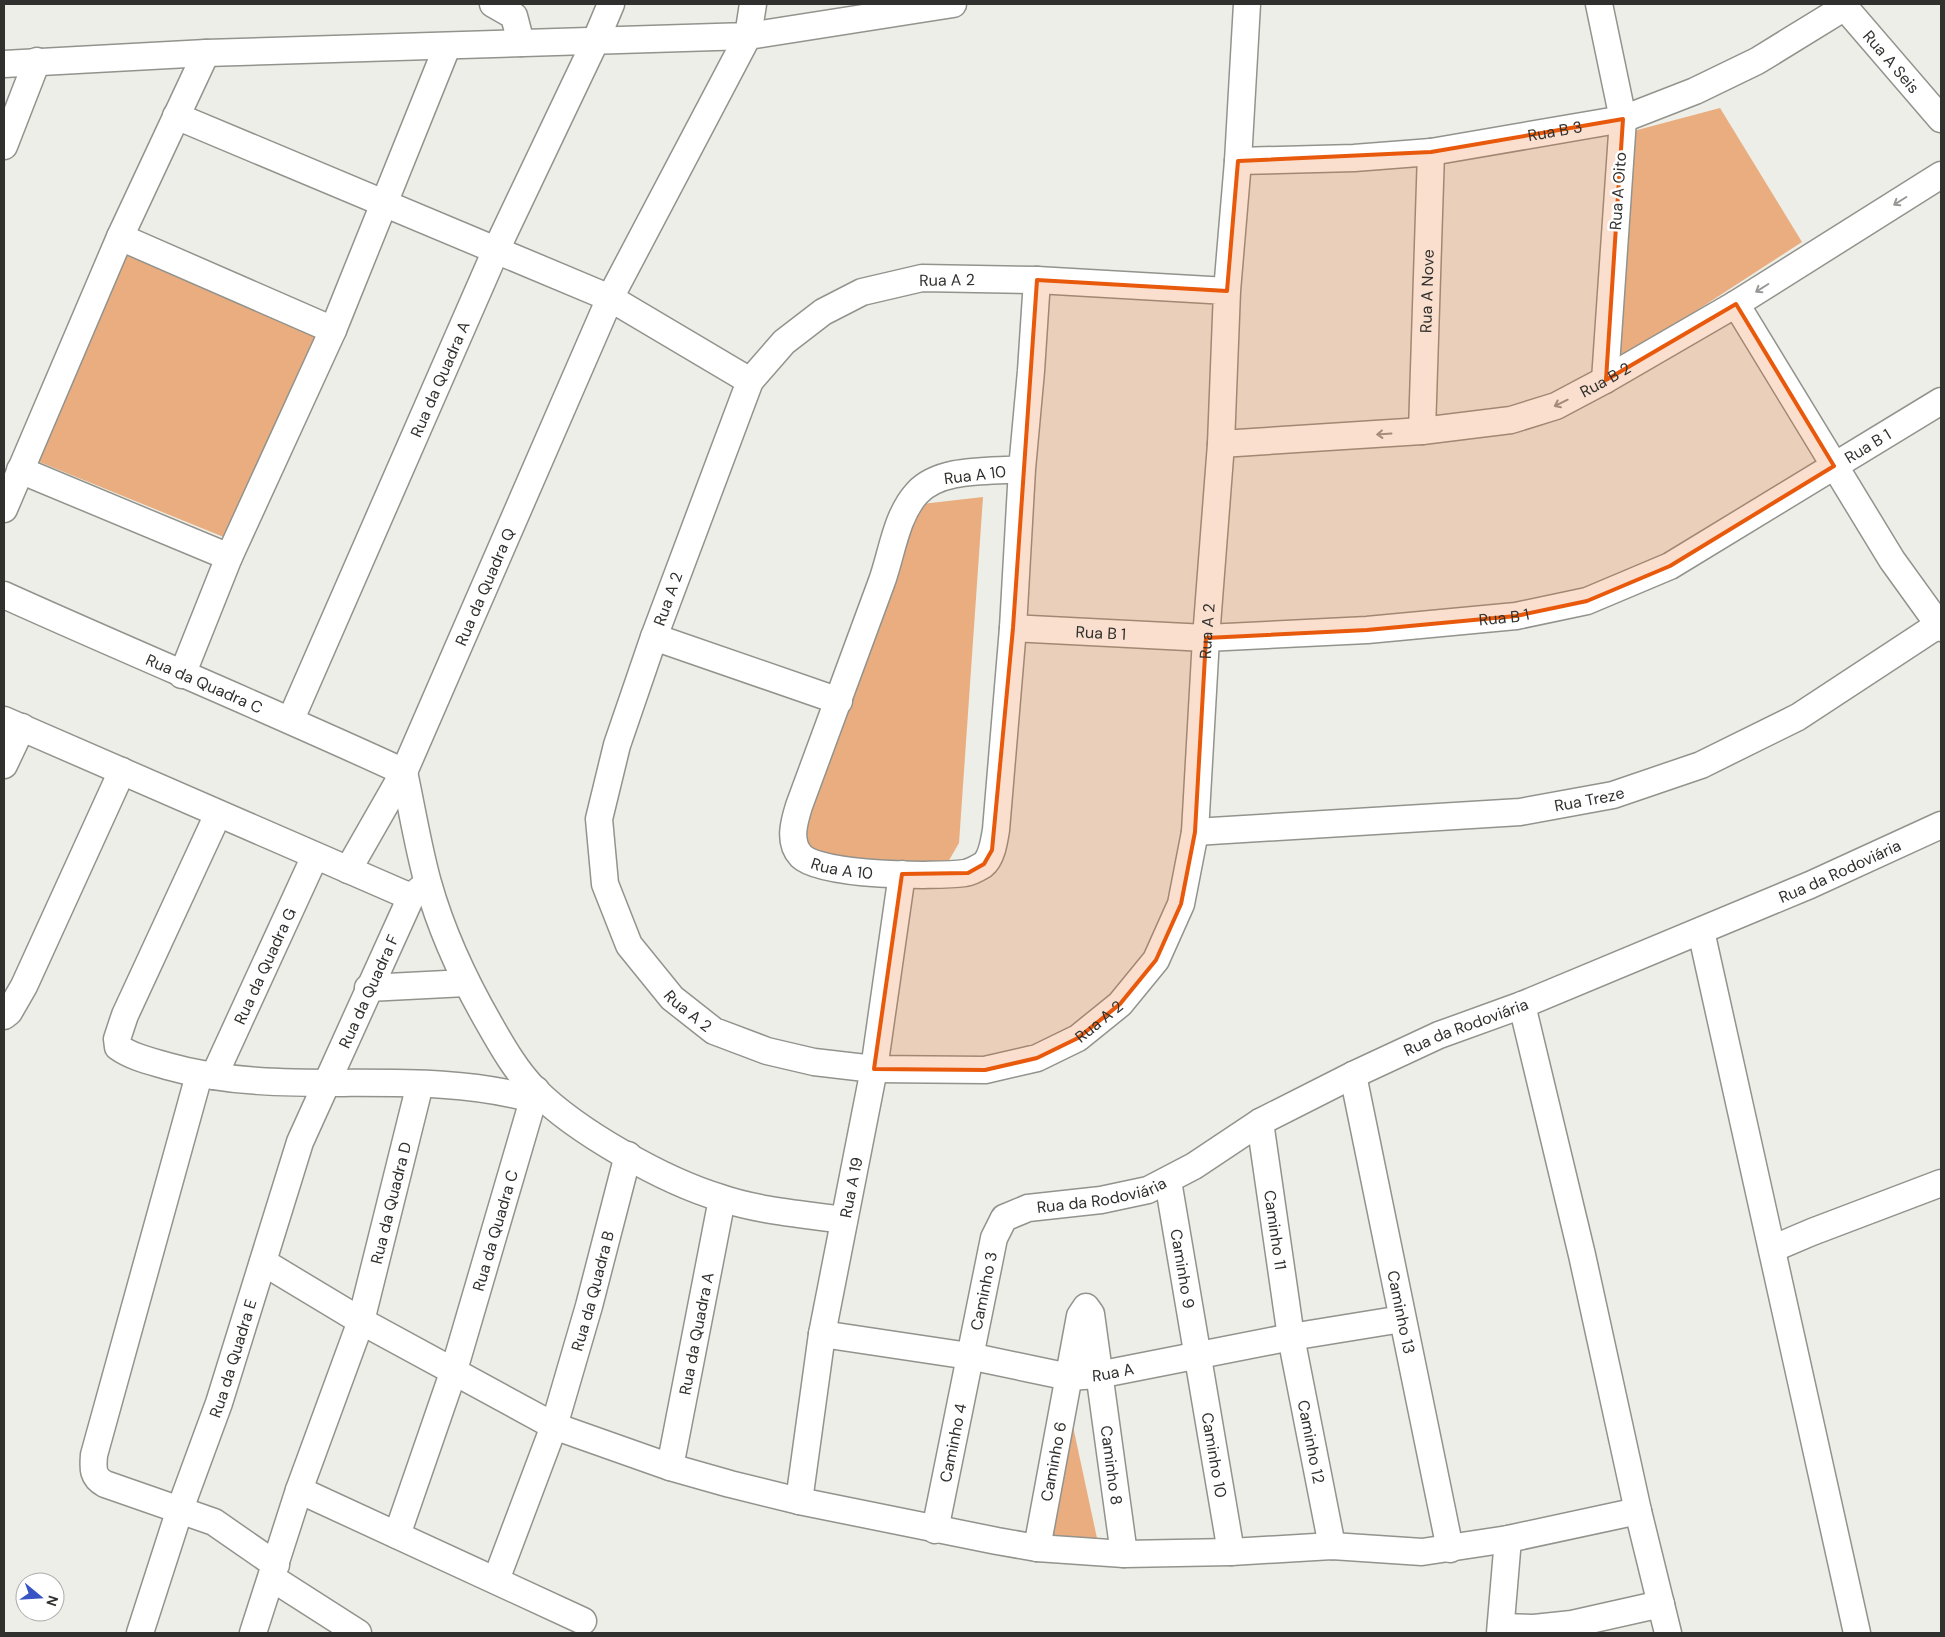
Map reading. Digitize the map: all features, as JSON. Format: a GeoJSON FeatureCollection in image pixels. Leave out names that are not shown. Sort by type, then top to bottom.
{"type":"FeatureCollection","features":[{"type":"Feature","properties":{"kind":"street"},"geometry":{"type":"LineString","coordinates":[[493,4],[514,16],[521,43]]}},
{"type":"Feature","properties":{"kind":"street","name":"Rua da Quadra A"},"geometry":{"type":"LineString","coordinates":[[290,719],[496,250],[595,42],[611,4]]}},
{"type":"Feature","properties":{"kind":"street","name":"Rua da Quadra Q"},"geometry":{"type":"LineString","coordinates":[[348,870],[404,772],[610,298],[748,36],[753,4]]}},
{"type":"Feature","properties":{"kind":"street"},"geometry":{"type":"LineString","coordinates":[[4,64],[206,53],[447,47],[748,36],[914,6],[953,4]]}},
{"type":"Feature","properties":{"kind":"street","name":"Rua A 2"},"geometry":{"type":"LineString","coordinates":[[1227,291],[1037,280],[922,278],[862,292],[822,312],[784,342],[750,380],[654,637],[617,745],[599,819],[605,884],[629,945],[672,998],[714,1031],[767,1051],[814,1062],[874,1069],[985,1070],[1036,1058],[1078,1038],[1120,1004],[1156,960],[1181,904],[1195,832],[1206,638],[1221,444],[1227,291],[1238,161],[1247,4]]}},
{"type":"Feature","properties":{"kind":"street","name":"Rua A Oito"},"geometry":{"type":"LineString","coordinates":[[1599,4],[1623,119],[1606,380]]}},
{"type":"Feature","properties":{"kind":"street","name":"Rua B 3"},"geometry":{"type":"LineString","coordinates":[[1238,161],[1354,158],[1431,152],[1623,119],[1695,91],[1757,62],[1844,6]]}},
{"type":"Feature","properties":{"kind":"street","name":"Rua A Seis"},"geometry":{"type":"LineString","coordinates":[[1844,6],[1941,119]]}},
{"type":"Feature","properties":{"kind":"street"},"geometry":{"type":"LineString","coordinates":[[182,675],[229,557],[333,330],[447,47]]}},
{"type":"Feature","properties":{"kind":"street"},"geometry":{"type":"LineString","coordinates":[[4,509],[120,237],[206,53]]}},
{"type":"Feature","properties":{"kind":"street"},"geometry":{"type":"LineString","coordinates":[[4,146],[37,61]]}},
{"type":"Feature","properties":{"kind":"street"},"geometry":{"type":"LineString","coordinates":[[176,116],[610,298],[750,380]]}},
{"type":"Feature","properties":{"kind":"street","name":"Rua A Nove"},"geometry":{"type":"LineString","coordinates":[[1422,431],[1431,152]]}},
{"type":"Feature","properties":{"kind":"street","name":"Rua B 2"},"geometry":{"type":"LineString","coordinates":[[1221,444],[1422,431],[1511,420],[1556,406],[1606,380],[1736,304],[1941,175]]}},
{"type":"Feature","properties":{"kind":"street"},"geometry":{"type":"LineString","coordinates":[[120,237],[333,330]]}},
{"type":"Feature","properties":{"kind":"street","name":"Rua A 10"},"geometry":{"type":"LineString","coordinates":[[1022,469],[958,474],[935,480],[918,493],[903,514],[890,558],[793,826],[794,844],[800,855],[809,863],[826,868],[902,874],[968,872],[984,864],[992,850],[996,830],[1013,628],[1022,469],[1037,280]]}},
{"type":"Feature","properties":{"kind":"street"},"geometry":{"type":"LineString","coordinates":[[1736,304],[1892,560],[1940,625]]}},
{"type":"Feature","properties":{"kind":"street","name":"Rua B 1"},"geometry":{"type":"LineString","coordinates":[[1013,628],[1206,638],[1367,630],[1516,616],[1587,601],[1670,566],[1941,401]]}},
{"type":"Feature","properties":{"kind":"street"},"geometry":{"type":"LineString","coordinates":[[20,470],[229,557]]}},
{"type":"Feature","properties":{"kind":"street","name":"Rua da Quadra C"},"geometry":{"type":"LineString","coordinates":[[4,595],[182,675],[290,719],[404,772]]}},
{"type":"Feature","properties":{"kind":"street","name":"Rua Treze"},"geometry":{"type":"LineString","coordinates":[[1195,832],[1520,812],[1613,795],[1701,765],[1798,717],[1940,625]]}},
{"type":"Feature","properties":{"kind":"street"},"geometry":{"type":"LineString","coordinates":[[654,637],[839,701]]}},
{"type":"Feature","properties":{"kind":"street"},"geometry":{"type":"LineString","coordinates":[[4,766],[13,724],[348,870],[419,890]]}},
{"type":"Feature","properties":{"kind":"street"},"geometry":{"type":"LineString","coordinates":[[4,1016],[9,1012],[24,986],[122,771]]}},
{"type":"Feature","properties":{"kind":"street"},"geometry":{"type":"LineString","coordinates":[[404,772],[419,890],[449,944],[466,983],[534,1095],[628,1156],[678,1182],[722,1199],[844,1220]]}},
{"type":"Feature","properties":{"kind":"street"},"geometry":{"type":"LineString","coordinates":[[218,814],[125,1015],[117,1039],[118,1047],[132,1055],[206,1076],[328,1084],[420,1084],[534,1095]]}},
{"type":"Feature","properties":{"kind":"street","name":"Rua da Rodoviária"},"geometry":{"type":"LineString","coordinates":[[998,1227],[1004,1218],[1028,1208],[1125,1195],[1148,1190],[1168,1181],[1260,1122],[1353,1075],[1439,1035],[1522,1005],[1702,931],[1810,885],[1941,825]]}},
{"type":"Feature","properties":{"kind":"street","name":"Rua da Quadra G"},"geometry":{"type":"LineString","coordinates":[[315,856],[206,1076],[93,1464],[96,1478],[104,1484],[214,1522],[274,1571],[358,1633]]}},
{"type":"Feature","properties":{"kind":"street","name":"Rua A 19"},"geometry":{"type":"LineString","coordinates":[[799,1501],[822,1334],[874,1069],[902,874]]}},
{"type":"Feature","properties":{"kind":"street","name":"Rua da Quadra F"},"geometry":{"type":"LineString","coordinates":[[328,1084],[368,988],[419,890]]}},
{"type":"Feature","properties":{"kind":"street"},"geometry":{"type":"LineString","coordinates":[[1702,931],[1857,1633]]}},
{"type":"Feature","properties":{"kind":"street"},"geometry":{"type":"LineString","coordinates":[[368,988],[466,983]]}},
{"type":"Feature","properties":{"kind":"street"},"geometry":{"type":"LineString","coordinates":[[1522,1005],[1582,1255],[1638,1511],[1668,1633]]}},
{"type":"Feature","properties":{"kind":"street","name":"Caminho 13"},"geometry":{"type":"LineString","coordinates":[[1353,1075],[1450,1549]]}},
{"type":"Feature","properties":{"kind":"street","name":"Rua da Quadra E"},"geometry":{"type":"LineString","coordinates":[[140,1633],[180,1509],[219,1403],[300,1142],[328,1084]]}},
{"type":"Feature","properties":{"kind":"street","name":"Rua da Quadra D"},"geometry":{"type":"LineString","coordinates":[[254,1633],[299,1490],[361,1321],[420,1084]]}},
{"type":"Feature","properties":{"kind":"street","name":"Rua da Quadra C"},"geometry":{"type":"LineString","coordinates":[[397,1535],[454,1370],[534,1095]]}},
{"type":"Feature","properties":{"kind":"street","name":"Caminho 11"},"geometry":{"type":"LineString","coordinates":[[1260,1122],[1291,1337]]}},
{"type":"Feature","properties":{"kind":"street","name":"Rua da Quadra B"},"geometry":{"type":"LineString","coordinates":[[496,1580],[554,1426],[589,1306],[628,1156]]}},
{"type":"Feature","properties":{"kind":"street","name":"Caminho 9"},"geometry":{"type":"LineString","coordinates":[[1168,1181],[1198,1357]]}},
{"type":"Feature","properties":{"kind":"street"},"geometry":{"type":"LineString","coordinates":[[1772,1250],[1812,1232],[1941,1183]]}},
{"type":"Feature","properties":{"kind":"street","name":"Rua da Quadra A"},"geometry":{"type":"LineString","coordinates":[[670,1468],[722,1199]]}},
{"type":"Feature","properties":{"kind":"street","name":"Caminho 3"},"geometry":{"type":"LineString","coordinates":[[969,1356],[998,1227]]}},
{"type":"Feature","properties":{"kind":"street"},"geometry":{"type":"LineString","coordinates":[[263,1262],[361,1321],[454,1370],[506,1402],[554,1426],[670,1468],[799,1501],[935,1530],[1037,1548],[1124,1554],[1231,1552],[1332,1546],[1398,1551],[1450,1549],[1508,1540],[1638,1511]]}},
{"type":"Feature","properties":{"kind":"street","name":"Caminho 8"},"geometry":{"type":"LineString","coordinates":[[1086,1307],[1091,1314],[1124,1554]]}},
{"type":"Feature","properties":{"kind":"street","name":"Caminho 6"},"geometry":{"type":"LineString","coordinates":[[1037,1548],[1080,1316],[1086,1307]]}},
{"type":"Feature","properties":{"kind":"street","name":"Rua A"},"geometry":{"type":"LineString","coordinates":[[822,1334],[969,1356],[1069,1377],[1098,1375],[1198,1357],[1291,1337],[1402,1319]]}},
{"type":"Feature","properties":{"kind":"street","name":"Caminho 12"},"geometry":{"type":"LineString","coordinates":[[1291,1337],[1332,1546]]}},
{"type":"Feature","properties":{"kind":"street","name":"Caminho 4"},"geometry":{"type":"LineString","coordinates":[[935,1530],[969,1356]]}},
{"type":"Feature","properties":{"kind":"street","name":"Caminho 10"},"geometry":{"type":"LineString","coordinates":[[1198,1357],[1231,1552]]}},
{"type":"Feature","properties":{"kind":"street"},"geometry":{"type":"LineString","coordinates":[[299,1490],[583,1621]]}},
{"type":"Feature","properties":{"kind":"street"},"geometry":{"type":"LineString","coordinates":[[1508,1540],[1501,1630],[1554,1627],[1581,1628],[1661,1604]]}},
{"type":"Feature","properties":{"kind":"highlighted area"},"geometry":{"type":"Polygon","coordinates":[[[1623,119],[1606,380],[1736,304],[1834,466],[1670,566],[1587,601],[1516,616],[1367,630],[1206,638],[1195,832],[1181,904],[1156,960],[1120,1004],[1078,1038],[1037,1058],[985,1070],[874,1069],[902,874],[968,873],[984,864],[992,850],[1013,628],[1037,280],[1227,291],[1238,161],[1431,152],[1623,119]]]}},
{"type":"Feature","properties":{"kind":"shaded area"},"geometry":{"type":"Polygon","coordinates":[[[1720,108],[1802,242],[1608,368],[1626,133],[1720,108]]]}},
{"type":"Feature","properties":{"kind":"shaded area"},"geometry":{"type":"Polygon","coordinates":[[[123,248],[317,331],[226,538],[32,459],[123,248]]]}},
{"type":"Feature","properties":{"kind":"shaded area"},"geometry":{"type":"Polygon","coordinates":[[[983,497],[959,843],[948,862],[938,869],[796,856],[913,505],[983,497]]]}},
{"type":"Feature","properties":{"kind":"shaded area"},"geometry":{"type":"Polygon","coordinates":[[[1068,1403],[1098,1543],[1045,1541],[1068,1403]]]}}]}
